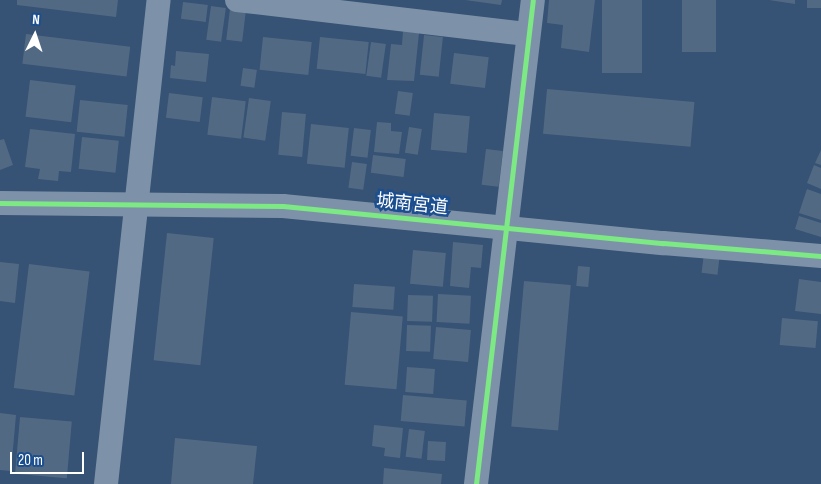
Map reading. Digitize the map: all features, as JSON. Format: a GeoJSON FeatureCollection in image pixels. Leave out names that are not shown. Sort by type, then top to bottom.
{"type":"FeatureCollection","features":[{"type":"Feature","properties":{"kind":"street"},"geometry":{"type":"LineString","coordinates":[[106,484],[159,0]]}},
{"type":"Feature","properties":{"kind":"street"},"geometry":{"type":"LineString","coordinates":[[237,0],[528,34]]}},
{"type":"Feature","properties":{"kind":"street"},"geometry":{"type":"LineString","coordinates":[[476,484],[533,0]]}},
{"type":"Feature","properties":{"kind":"street","name":"城南宮道"},"geometry":{"type":"LineString","coordinates":[[0,203],[283,206],[821,256]]}},
{"type":"Feature","properties":{"kind":"building"},"geometry":{"type":"Polygon","coordinates":[[[17,0],[118,0],[116,17],[17,5],[17,0]]]}},
{"type":"Feature","properties":{"kind":"building"},"geometry":{"type":"Polygon","coordinates":[[[465,0],[502,0],[501,5],[465,0]]]}},
{"type":"Feature","properties":{"kind":"building"},"geometry":{"type":"Polygon","coordinates":[[[549,0],[595,0],[589,52],[561,48],[563,25],[547,23],[549,0]]]}},
{"type":"Feature","properties":{"kind":"building"},"geometry":{"type":"Polygon","coordinates":[[[602,0],[642,0],[642,73],[602,73],[602,0]]]}},
{"type":"Feature","properties":{"kind":"building"},"geometry":{"type":"Polygon","coordinates":[[[682,0],[716,0],[716,52],[682,52],[682,0]]]}},
{"type":"Feature","properties":{"kind":"building"},"geometry":{"type":"Polygon","coordinates":[[[769,0],[795,0],[795,4],[769,0]]]}},
{"type":"Feature","properties":{"kind":"building"},"geometry":{"type":"Polygon","coordinates":[[[807,0],[821,0],[821,8],[807,8],[807,0]]]}},
{"type":"Feature","properties":{"kind":"building"},"geometry":{"type":"Polygon","coordinates":[[[183,2],[208,5],[206,22],[181,19],[183,2]]]}},
{"type":"Feature","properties":{"kind":"building"},"geometry":{"type":"Polygon","coordinates":[[[211,6],[226,8],[221,42],[206,40],[211,6]]]}},
{"type":"Feature","properties":{"kind":"building"},"geometry":{"type":"Polygon","coordinates":[[[230,9],[246,11],[242,42],[226,40],[230,9]]]}},
{"type":"Feature","properties":{"kind":"building"},"geometry":{"type":"Polygon","coordinates":[[[403,31],[419,33],[414,81],[387,80],[391,44],[402,45],[403,31]]]}},
{"type":"Feature","properties":{"kind":"building"},"geometry":{"type":"Polygon","coordinates":[[[26,34],[130,47],[127,77],[22,64],[26,34]]]}},
{"type":"Feature","properties":{"kind":"building"},"geometry":{"type":"Polygon","coordinates":[[[424,35],[443,37],[439,77],[420,75],[424,35]]]}},
{"type":"Feature","properties":{"kind":"building"},"geometry":{"type":"Polygon","coordinates":[[[263,37],[312,42],[308,75],[260,70],[263,37]]]}},
{"type":"Feature","properties":{"kind":"building"},"geometry":{"type":"Polygon","coordinates":[[[320,37],[369,42],[365,74],[317,69],[320,37]]]}},
{"type":"Feature","properties":{"kind":"building"},"geometry":{"type":"Polygon","coordinates":[[[371,42],[386,44],[381,78],[366,76],[371,42]]]}},
{"type":"Feature","properties":{"kind":"building"},"geometry":{"type":"Polygon","coordinates":[[[176,51],[209,54],[206,82],[170,78],[171,65],[175,66],[176,51]]]}},
{"type":"Feature","properties":{"kind":"building"},"geometry":{"type":"Polygon","coordinates":[[[454,53],[489,57],[485,88],[450,84],[454,53]]]}},
{"type":"Feature","properties":{"kind":"building"},"geometry":{"type":"Polygon","coordinates":[[[243,68],[257,70],[254,88],[240,86],[243,68]]]}},
{"type":"Feature","properties":{"kind":"building"},"geometry":{"type":"Polygon","coordinates":[[[30,80],[76,86],[71,122],[25,117],[30,80]]]}},
{"type":"Feature","properties":{"kind":"building"},"geometry":{"type":"Polygon","coordinates":[[[547,89],[694,102],[691,147],[543,134],[547,89]]]}},
{"type":"Feature","properties":{"kind":"building"},"geometry":{"type":"Polygon","coordinates":[[[398,91],[413,93],[410,116],[395,114],[398,91]]]}},
{"type":"Feature","properties":{"kind":"building"},"geometry":{"type":"Polygon","coordinates":[[[169,93],[203,97],[200,122],[166,118],[169,93]]]}},
{"type":"Feature","properties":{"kind":"building"},"geometry":{"type":"Polygon","coordinates":[[[212,97],[246,101],[241,139],[207,135],[212,97]]]}},
{"type":"Feature","properties":{"kind":"building"},"geometry":{"type":"Polygon","coordinates":[[[249,98],[271,101],[265,141],[243,138],[249,98]]]}},
{"type":"Feature","properties":{"kind":"building"},"geometry":{"type":"Polygon","coordinates":[[[80,100],[128,105],[124,137],[77,132],[80,100]]]}},
{"type":"Feature","properties":{"kind":"building"},"geometry":{"type":"Polygon","coordinates":[[[282,112],[306,114],[302,157],[278,155],[282,112]]]}},
{"type":"Feature","properties":{"kind":"building"},"geometry":{"type":"Polygon","coordinates":[[[434,113],[470,116],[467,153],[431,150],[434,113]]]}},
{"type":"Feature","properties":{"kind":"building"},"geometry":{"type":"Polygon","coordinates":[[[377,122],[391,123],[391,131],[402,132],[399,154],[374,152],[377,122]]]}},
{"type":"Feature","properties":{"kind":"building"},"geometry":{"type":"Polygon","coordinates":[[[311,124],[349,128],[345,168],[307,164],[311,124]]]}},
{"type":"Feature","properties":{"kind":"building"},"geometry":{"type":"Polygon","coordinates":[[[409,127],[422,129],[418,155],[405,153],[409,127]]]}},
{"type":"Feature","properties":{"kind":"building"},"geometry":{"type":"Polygon","coordinates":[[[354,128],[371,130],[367,158],[351,156],[354,128]]]}},
{"type":"Feature","properties":{"kind":"building"},"geometry":{"type":"Polygon","coordinates":[[[30,129],[75,134],[71,172],[59,171],[58,181],[38,179],[40,169],[25,167],[30,129]]]}},
{"type":"Feature","properties":{"kind":"building"},"geometry":{"type":"Polygon","coordinates":[[[82,137],[119,141],[115,173],[79,169],[82,137]]]}},
{"type":"Feature","properties":{"kind":"building"},"geometry":{"type":"Polygon","coordinates":[[[4,139],[13,165],[0,170],[0,140],[4,139]]]}},
{"type":"Feature","properties":{"kind":"building"},"geometry":{"type":"Polygon","coordinates":[[[486,149],[503,151],[498,187],[482,185],[486,149]]]}},
{"type":"Feature","properties":{"kind":"building"},"geometry":{"type":"Polygon","coordinates":[[[821,150],[821,165],[815,163],[821,150]]]}},
{"type":"Feature","properties":{"kind":"building"},"geometry":{"type":"Polygon","coordinates":[[[373,155],[406,159],[404,177],[371,173],[373,155]]]}},
{"type":"Feature","properties":{"kind":"building"},"geometry":{"type":"Polygon","coordinates":[[[352,162],[367,164],[363,190],[348,188],[352,162]]]}},
{"type":"Feature","properties":{"kind":"building"},"geometry":{"type":"Polygon","coordinates":[[[814,165],[821,168],[821,189],[807,183],[814,165]]]}},
{"type":"Feature","properties":{"kind":"building"},"geometry":{"type":"Polygon","coordinates":[[[807,189],[821,194],[821,220],[799,213],[807,189]]]}},
{"type":"Feature","properties":{"kind":"building"},"geometry":{"type":"Polygon","coordinates":[[[799,216],[821,223],[821,237],[795,229],[799,216]]]}},
{"type":"Feature","properties":{"kind":"building"},"geometry":{"type":"Polygon","coordinates":[[[167,233],[214,238],[200,365],[154,360],[167,233]]]}},
{"type":"Feature","properties":{"kind":"building"},"geometry":{"type":"Polygon","coordinates":[[[453,242],[483,245],[481,268],[471,267],[469,288],[450,286],[453,242]]]}},
{"type":"Feature","properties":{"kind":"building"},"geometry":{"type":"Polygon","coordinates":[[[413,250],[446,253],[443,287],[410,284],[413,250]]]}},
{"type":"Feature","properties":{"kind":"building"},"geometry":{"type":"Polygon","coordinates":[[[704,253],[720,255],[717,275],[702,273],[704,253]]]}},
{"type":"Feature","properties":{"kind":"building"},"geometry":{"type":"Polygon","coordinates":[[[0,262],[19,264],[15,303],[0,301],[0,262]]]}},
{"type":"Feature","properties":{"kind":"building"},"geometry":{"type":"Polygon","coordinates":[[[29,264],[90,271],[74,396],[14,388],[29,264]]]}},
{"type":"Feature","properties":{"kind":"building"},"geometry":{"type":"Polygon","coordinates":[[[578,266],[590,267],[588,287],[576,286],[578,266]]]}},
{"type":"Feature","properties":{"kind":"building"},"geometry":{"type":"Polygon","coordinates":[[[799,279],[821,282],[821,314],[795,311],[799,279]]]}},
{"type":"Feature","properties":{"kind":"building"},"geometry":{"type":"Polygon","coordinates":[[[524,281],[571,285],[558,431],[511,426],[524,281]]]}},
{"type":"Feature","properties":{"kind":"building"},"geometry":{"type":"Polygon","coordinates":[[[354,284],[395,287],[393,310],[352,307],[354,284]]]}},
{"type":"Feature","properties":{"kind":"building"},"geometry":{"type":"Polygon","coordinates":[[[438,294],[471,296],[469,324],[437,322],[438,294]]]}},
{"type":"Feature","properties":{"kind":"building"},"geometry":{"type":"Polygon","coordinates":[[[408,295],[433,296],[432,322],[407,321],[408,295]]]}},
{"type":"Feature","properties":{"kind":"building"},"geometry":{"type":"Polygon","coordinates":[[[351,312],[403,317],[396,389],[345,385],[351,312]]]}},
{"type":"Feature","properties":{"kind":"building"},"geometry":{"type":"Polygon","coordinates":[[[782,318],[818,321],[816,348],[780,345],[782,318]]]}},
{"type":"Feature","properties":{"kind":"building"},"geometry":{"type":"Polygon","coordinates":[[[407,325],[431,326],[430,352],[406,351],[407,325]]]}},
{"type":"Feature","properties":{"kind":"building"},"geometry":{"type":"Polygon","coordinates":[[[436,327],[471,330],[468,362],[433,359],[436,327]]]}},
{"type":"Feature","properties":{"kind":"building"},"geometry":{"type":"Polygon","coordinates":[[[407,367],[435,369],[433,394],[405,392],[407,367]]]}},
{"type":"Feature","properties":{"kind":"building"},"geometry":{"type":"Polygon","coordinates":[[[403,395],[467,401],[464,426],[401,421],[403,395]]]}},
{"type":"Feature","properties":{"kind":"building"},"geometry":{"type":"Polygon","coordinates":[[[0,413],[16,415],[11,471],[0,470],[0,413]]]}},
{"type":"Feature","properties":{"kind":"building"},"geometry":{"type":"Polygon","coordinates":[[[20,417],[72,422],[67,478],[15,474],[20,417]]]}},
{"type":"Feature","properties":{"kind":"building"},"geometry":{"type":"Polygon","coordinates":[[[374,425],[403,428],[400,458],[384,456],[385,448],[372,446],[374,425]]]}},
{"type":"Feature","properties":{"kind":"building"},"geometry":{"type":"Polygon","coordinates":[[[409,429],[425,431],[421,459],[406,457],[409,429]]]}},
{"type":"Feature","properties":{"kind":"building"},"geometry":{"type":"Polygon","coordinates":[[[175,438],[257,446],[253,484],[171,484],[175,438]]]}},
{"type":"Feature","properties":{"kind":"building"},"geometry":{"type":"Polygon","coordinates":[[[428,441],[446,442],[445,461],[427,460],[428,441]]]}},
{"type":"Feature","properties":{"kind":"building"},"geometry":{"type":"Polygon","coordinates":[[[384,468],[442,474],[441,484],[383,484],[384,468]]]}},
{"type":"Feature","properties":{"kind":"cycle path"},"geometry":{"type":"LineString","coordinates":[[476,484],[533,0]]}},
{"type":"Feature","properties":{"kind":"cycle path"},"geometry":{"type":"LineString","coordinates":[[0,203],[283,206],[663,243],[821,256]]}}]}
